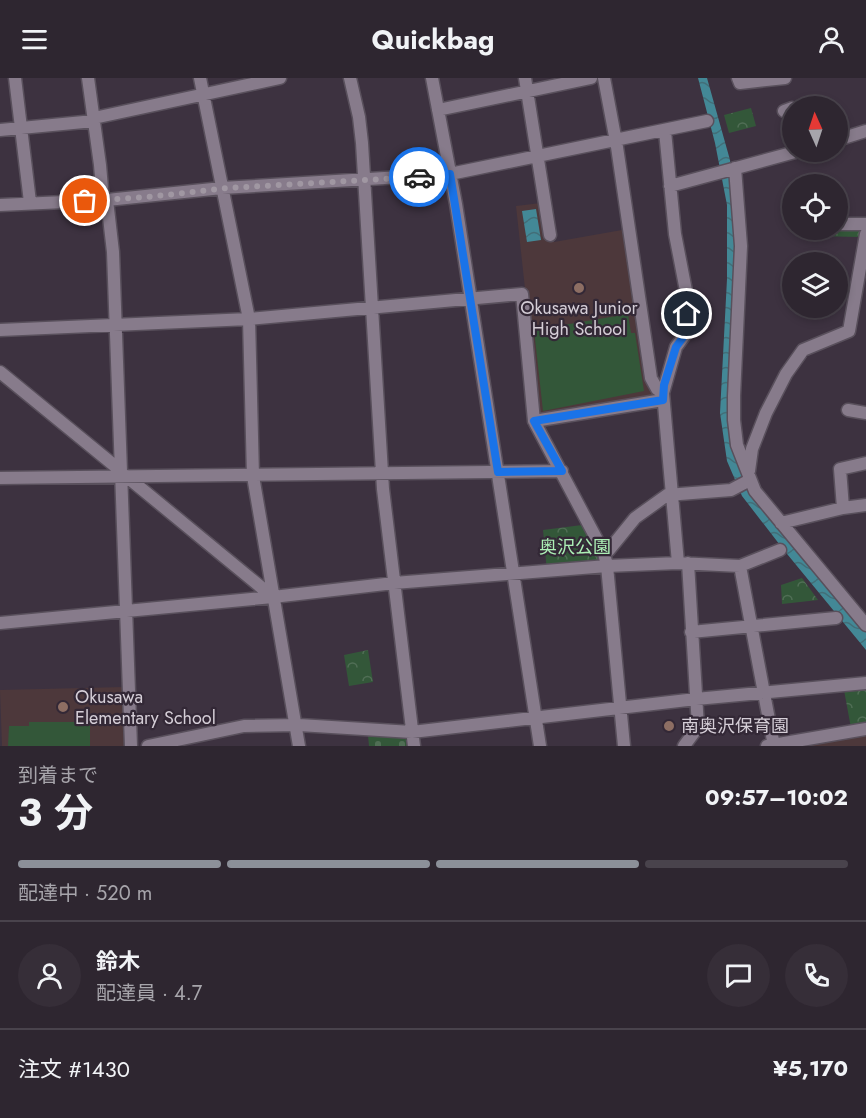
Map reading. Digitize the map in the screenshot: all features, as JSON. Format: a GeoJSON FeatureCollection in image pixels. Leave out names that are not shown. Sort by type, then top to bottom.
{"type":"FeatureCollection","features":[{"type":"Feature","properties":{"kind":"street"},"geometry":{"type":"LineString","coordinates":[[15,78],[30,202]]}},
{"type":"Feature","properties":{"kind":"street"},"geometry":{"type":"LineString","coordinates":[[88,78],[113,252],[114,325],[123,475],[131,746]]}},
{"type":"Feature","properties":{"kind":"street"},"geometry":{"type":"LineString","coordinates":[[200,78],[249,319],[252,476],[298,746]]}},
{"type":"Feature","properties":{"kind":"street"},"geometry":{"type":"LineString","coordinates":[[0,129],[94,119],[280,78]]}},
{"type":"Feature","properties":{"kind":"street"},"geometry":{"type":"LineString","coordinates":[[350,78],[361,129],[382,474],[414,746]]}},
{"type":"Feature","properties":{"kind":"street"},"geometry":{"type":"LineString","coordinates":[[432,78],[450,174],[540,746]]}},
{"type":"Feature","properties":{"kind":"street"},"geometry":{"type":"LineString","coordinates":[[438,110],[526,84],[591,78]]}},
{"type":"Feature","properties":{"kind":"street"},"geometry":{"type":"LineString","coordinates":[[604,78],[651,378],[663,396]]}},
{"type":"Feature","properties":{"kind":"street"},"geometry":{"type":"LineString","coordinates":[[738,78],[740,83],[785,78]]}},
{"type":"Feature","properties":{"kind":"street"},"geometry":{"type":"LineString","coordinates":[[526,84],[549,235]]}},
{"type":"Feature","properties":{"kind":"street"},"geometry":{"type":"LineString","coordinates":[[0,204],[105,200],[222,188],[450,174],[706,121]]}},
{"type":"Feature","properties":{"kind":"street"},"geometry":{"type":"LineString","coordinates":[[665,130],[675,234],[687,296],[687,332],[676,347],[663,396],[672,495],[691,632],[698,728],[684,746]]}},
{"type":"Feature","properties":{"kind":"street"},"geometry":{"type":"LineString","coordinates":[[848,137],[866,132]]}},
{"type":"Feature","properties":{"kind":"street"},"geometry":{"type":"LineString","coordinates":[[670,186],[782,155]]}},
{"type":"Feature","properties":{"kind":"street"},"geometry":{"type":"LineString","coordinates":[[735,168],[739,197],[741,254],[734,420],[738,446],[755,491],[866,625]]}},
{"type":"Feature","properties":{"kind":"street"},"geometry":{"type":"LineString","coordinates":[[848,224],[866,224]]}},
{"type":"Feature","properties":{"kind":"street"},"geometry":{"type":"LineString","coordinates":[[604,553],[635,518],[667,495],[736,488],[749,477],[752,449],[766,412],[786,374],[803,350],[849,331],[863,266],[866,234]]}},
{"type":"Feature","properties":{"kind":"street"},"geometry":{"type":"LineString","coordinates":[[0,330],[249,319],[522,294],[534,421],[604,553],[607,566],[624,746]]}},
{"type":"Feature","properties":{"kind":"street"},"geometry":{"type":"LineString","coordinates":[[0,372],[273,597]]}},
{"type":"Feature","properties":{"kind":"street"},"geometry":{"type":"LineString","coordinates":[[534,421],[663,396]]}},
{"type":"Feature","properties":{"kind":"street"},"geometry":{"type":"LineString","coordinates":[[848,410],[866,413]]}},
{"type":"Feature","properties":{"kind":"street"},"geometry":{"type":"LineString","coordinates":[[843,508],[840,469],[866,463]]}},
{"type":"Feature","properties":{"kind":"street"},"geometry":{"type":"LineString","coordinates":[[0,478],[562,471]]}},
{"type":"Feature","properties":{"kind":"street"},"geometry":{"type":"LineString","coordinates":[[781,523],[843,508],[866,505]]}},
{"type":"Feature","properties":{"kind":"street"},"geometry":{"type":"LineString","coordinates":[[0,622],[273,597],[394,583],[607,566],[683,563],[740,566],[780,550]]}},
{"type":"Feature","properties":{"kind":"street"},"geometry":{"type":"LineString","coordinates":[[740,566],[774,746]]}},
{"type":"Feature","properties":{"kind":"street"},"geometry":{"type":"LineString","coordinates":[[691,632],[836,618]]}},
{"type":"Feature","properties":{"kind":"street"},"geometry":{"type":"LineString","coordinates":[[148,746],[244,726],[295,725],[412,732],[696,699],[866,683]]}},
{"type":"Feature","properties":{"kind":"street"},"geometry":{"type":"LineString","coordinates":[[765,746],[866,729]]}},
{"type":"Feature","properties":{"kind":"shaded area","name":"Okusawa Junior High School"},"geometry":{"type":"Polygon","coordinates":[[[541,203],[554,242],[622,230],[646,377],[655,394],[652,399],[641,397],[539,417],[516,206],[541,203]]]}},
{"type":"Feature","properties":{"kind":"shaded area","name":"Okusawa Elementary School"},"geometry":{"type":"Polygon","coordinates":[[[125,687],[127,746],[2,746],[0,690],[125,687]]]}},
{"type":"Feature","properties":{"kind":"shaded area"},"geometry":{"type":"Polygon","coordinates":[[[866,734],[866,746],[801,746],[866,734]]]}},
{"type":"Feature","properties":{"kind":"green space"},"geometry":{"type":"Polygon","coordinates":[[[751,108],[756,126],[729,133],[724,115],[751,108]]]}},
{"type":"Feature","properties":{"kind":"green space"},"geometry":{"type":"Polygon","coordinates":[[[862,226],[860,237],[848,237],[848,227],[862,226]]]}},
{"type":"Feature","properties":{"kind":"green space"},"geometry":{"type":"Polygon","coordinates":[[[628,314],[631,333],[635,333],[644,391],[543,411],[534,330],[628,314]]]}},
{"type":"Feature","properties":{"kind":"green space","name":"奥沢公園"},"geometry":{"type":"Polygon","coordinates":[[[590,524],[605,560],[547,571],[543,530],[590,524]]]}},
{"type":"Feature","properties":{"kind":"green space"},"geometry":{"type":"Polygon","coordinates":[[[802,578],[818,600],[782,604],[781,585],[802,578]]]}},
{"type":"Feature","properties":{"kind":"green space"},"geometry":{"type":"Polygon","coordinates":[[[368,650],[373,682],[349,686],[344,655],[368,650]]]}},
{"type":"Feature","properties":{"kind":"green space"},"geometry":{"type":"Polygon","coordinates":[[[866,687],[866,726],[851,728],[844,690],[866,687]]]}},
{"type":"Feature","properties":{"kind":"green space"},"geometry":{"type":"Polygon","coordinates":[[[29,722],[90,722],[90,746],[8,746],[9,726],[29,726],[29,722]]]}},
{"type":"Feature","properties":{"kind":"green space"},"geometry":{"type":"Polygon","coordinates":[[[368,735],[409,736],[411,746],[369,746],[368,735]]]}},
{"type":"Feature","properties":{"kind":"water"},"geometry":{"type":"Polygon","coordinates":[[[698,78],[707,78],[730,160],[738,224],[736,453],[780,527],[866,631],[866,650],[742,496],[727,461],[720,413],[727,279],[727,205],[715,143],[698,78]]]}},
{"type":"Feature","properties":{"kind":"water"},"geometry":{"type":"Polygon","coordinates":[[[536,209],[541,240],[527,242],[522,211],[536,209]]]}},
{"type":"Feature","properties":{"kind":"way so far"},"geometry":{"type":"LineString","coordinates":[[85,201],[228,188],[419,177]]}},
{"type":"Feature","properties":{"kind":"place","name":"Okusawa Junior High School"},"geometry":{"type":"Point","coordinates":[579,288]}},
{"type":"Feature","properties":{"kind":"place","name":"Okusawa Elementary School"},"geometry":{"type":"Point","coordinates":[63,707]}},
{"type":"Feature","properties":{"kind":"place","name":"南奥沢保育園"},"geometry":{"type":"Point","coordinates":[669,726]}},
{"type":"Feature","properties":{"kind":"route"},"geometry":{"type":"LineString","coordinates":[[419,177],[450,174],[498,472],[562,471],[534,421],[663,400],[664,385],[676,347],[687,332],[687,314]]}}]}
